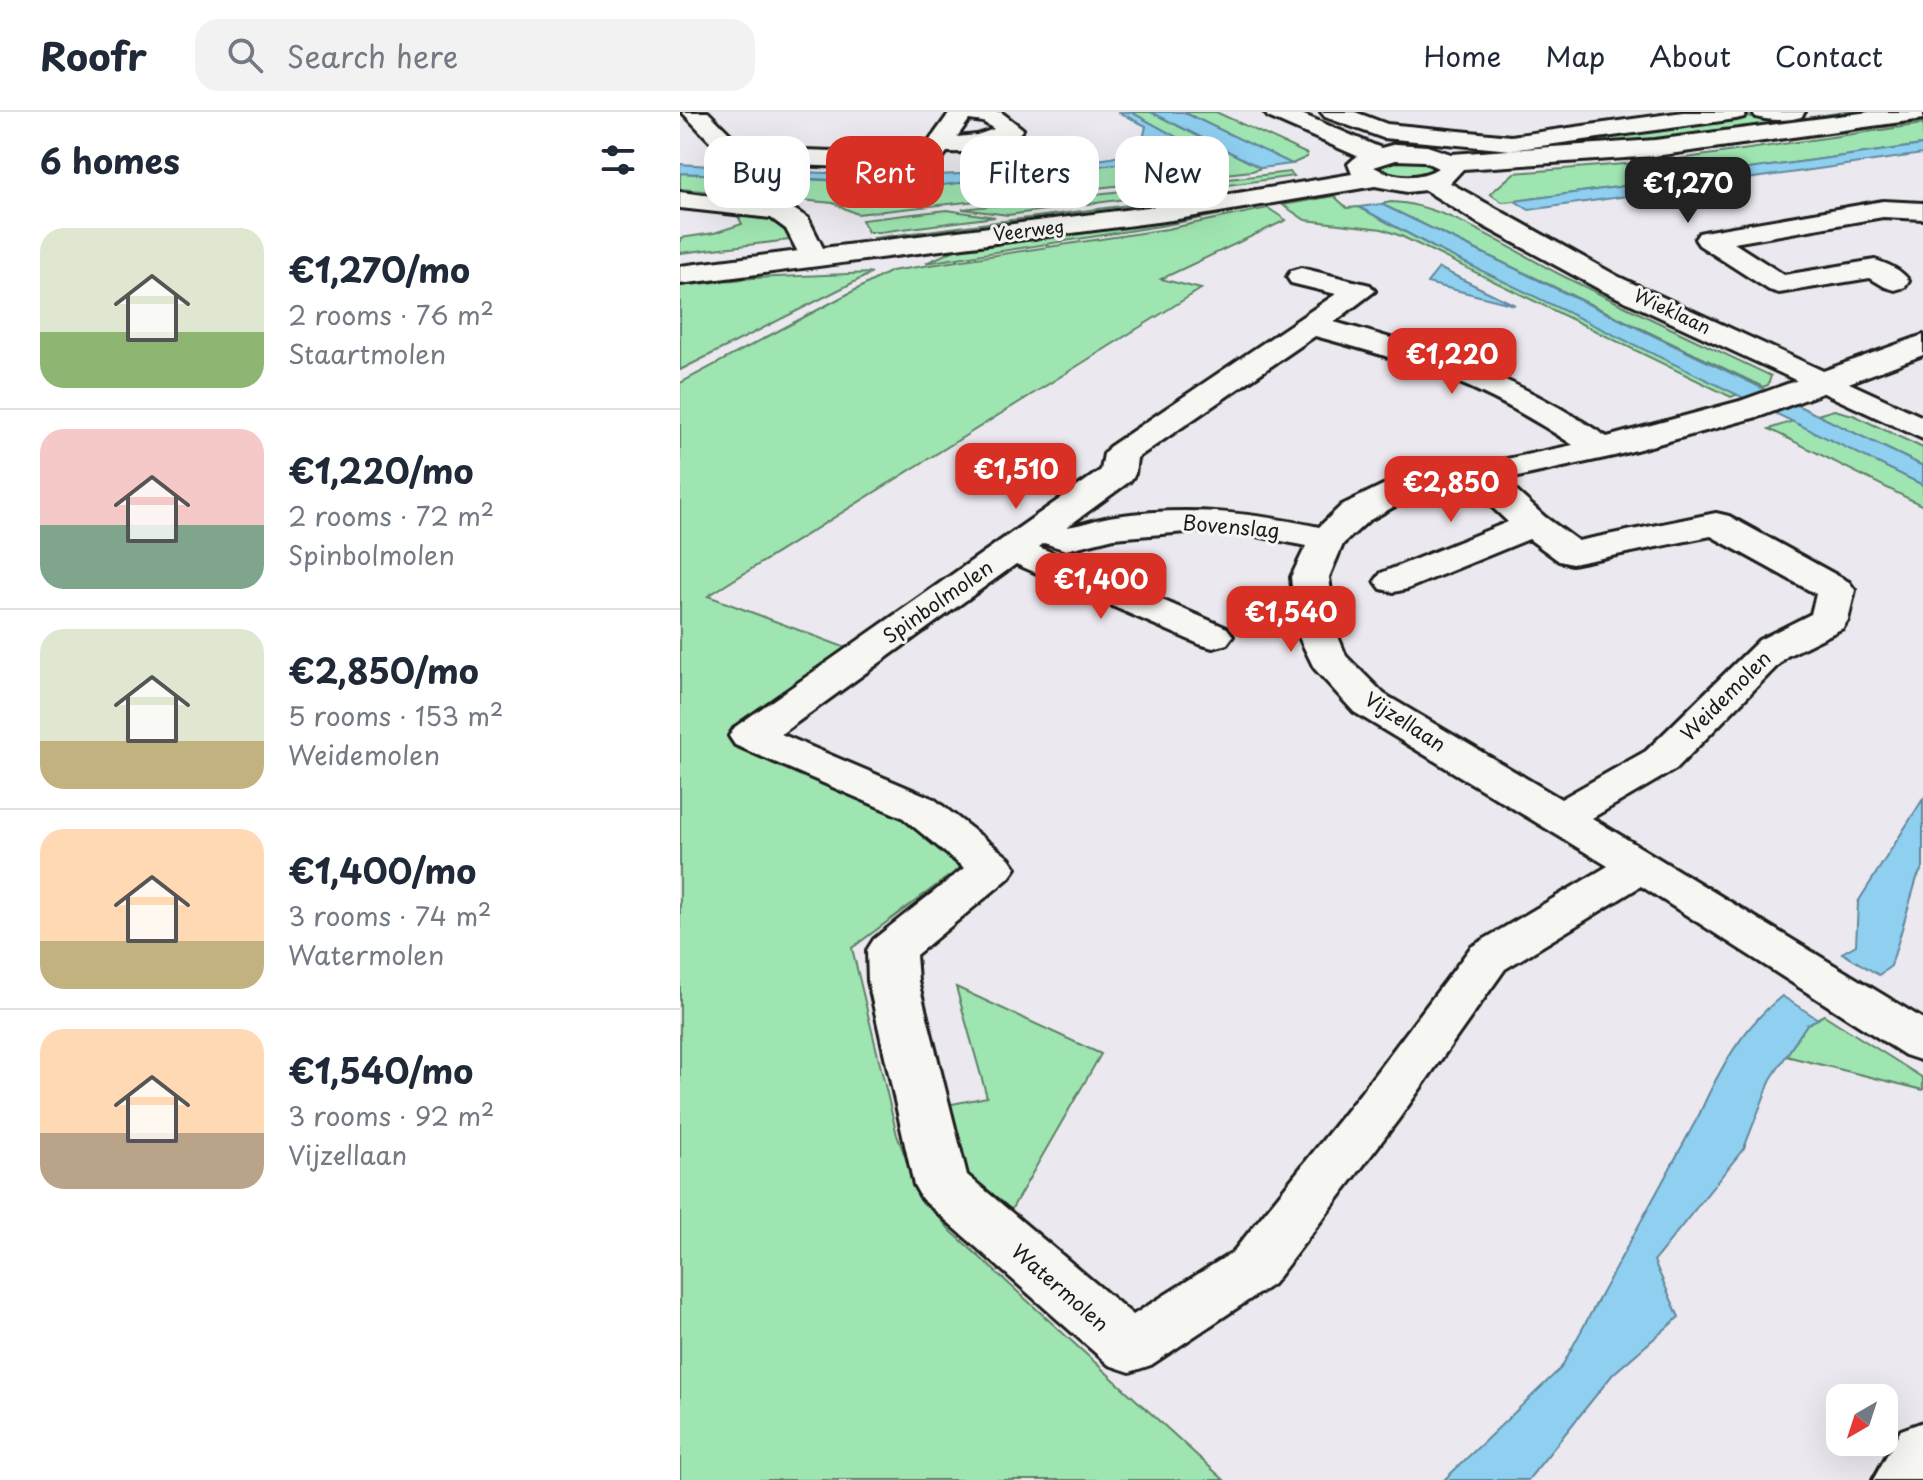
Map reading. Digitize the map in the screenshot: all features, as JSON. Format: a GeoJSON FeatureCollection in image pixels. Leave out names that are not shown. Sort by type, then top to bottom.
{"type":"FeatureCollection","features":[{"type":"Feature","properties":{"kind":"street"},"geometry":{"type":"LineString","coordinates":[[944,138],[962,112],[989,115],[1011,129],[997,138],[966,145],[944,144]]}},
{"type":"Feature","properties":{"kind":"street"},"geometry":{"type":"LineString","coordinates":[[1276,112],[1372,168],[1405,183],[1439,171],[1655,148],[1923,112]]}},
{"type":"Feature","properties":{"kind":"street"},"geometry":{"type":"LineString","coordinates":[[1333,112],[1383,131],[1511,143],[1736,112]]}},
{"type":"Feature","properties":{"kind":"street"},"geometry":{"type":"LineString","coordinates":[[1764,112],[1793,112]]}},
{"type":"Feature","properties":{"kind":"street"},"geometry":{"type":"LineString","coordinates":[[680,134],[702,120],[737,155],[826,158]]}},
{"type":"Feature","properties":{"kind":"street","name":"Veerweg"},"geometry":{"type":"LineString","coordinates":[[680,260],[811,251],[1172,212],[1372,168]]}},
{"type":"Feature","properties":{"kind":"street","name":"Wieklaan"},"geometry":{"type":"LineString","coordinates":[[1439,171],[1515,235],[1923,429]]}},
{"type":"Feature","properties":{"kind":"street"},"geometry":{"type":"LineString","coordinates":[[680,200],[778,211],[798,224],[811,251]]}},
{"type":"Feature","properties":{"kind":"street"},"geometry":{"type":"LineString","coordinates":[[1895,281],[1875,269],[1779,284],[1709,239],[1883,209],[1923,211]]}},
{"type":"Feature","properties":{"kind":"street","name":"Veerweg"},"geometry":{"type":"LineString","coordinates":[[680,275],[811,251]]}},
{"type":"Feature","properties":{"kind":"street","name":"Spinbolmolen"},"geometry":{"type":"LineString","coordinates":[[750,736],[1118,474],[1121,454],[1360,291],[1301,277]]}},
{"type":"Feature","properties":{"kind":"street"},"geometry":{"type":"LineString","coordinates":[[1310,325],[1427,357],[1473,374],[1561,422],[1602,449]]}},
{"type":"Feature","properties":{"kind":"street","name":"Vijzellaan"},"geometry":{"type":"LineString","coordinates":[[1923,344],[1752,408],[1602,449],[1395,492],[1355,513],[1327,539],[1310,577],[1316,631],[1328,660],[1369,703],[1641,866],[1923,1043]]}},
{"type":"Feature","properties":{"kind":"street","name":"Weidemolen"},"geometry":{"type":"LineString","coordinates":[[1476,473],[1532,525],[1572,553],[1716,524],[1836,590],[1829,620],[1773,648],[1661,760],[1561,817]]}},
{"type":"Feature","properties":{"kind":"street","name":"Bovenslag"},"geometry":{"type":"LineString","coordinates":[[1027,540],[1066,539],[1113,527],[1198,520],[1253,524],[1327,539]]}},
{"type":"Feature","properties":{"kind":"street"},"geometry":{"type":"LineString","coordinates":[[1394,581],[1532,525]]}},
{"type":"Feature","properties":{"kind":"street"},"geometry":{"type":"LineString","coordinates":[[1027,540],[1213,636]]}},
{"type":"Feature","properties":{"kind":"street","name":"Watermolen"},"geometry":{"type":"LineString","coordinates":[[750,736],[918,808],[993,868],[891,950],[893,981],[942,1185],[1130,1348],[1253,1268],[1379,1107],[1488,958],[1641,866]]}},
{"type":"Feature","properties":{"kind":"street"},"geometry":{"type":"LineString","coordinates":[[1905,1480],[1923,1449]]}},
{"type":"Feature","properties":{"kind":"green space"},"geometry":{"type":"Polygon","coordinates":[[[1131,112],[1151,112],[1198,136],[1174,136],[1131,112]]]}},
{"type":"Feature","properties":{"kind":"green space"},"geometry":{"type":"Polygon","coordinates":[[[1183,112],[1216,112],[1307,154],[1307,157],[1292,164],[1183,112]]]}},
{"type":"Feature","properties":{"kind":"green space"},"geometry":{"type":"Polygon","coordinates":[[[1845,112],[1893,112],[1678,141],[1495,151],[1491,147],[1634,133],[1742,117],[1795,119],[1845,112]]]}},
{"type":"Feature","properties":{"kind":"green space"},"geometry":{"type":"Polygon","coordinates":[[[1923,117],[1923,122],[1681,154],[1509,164],[1923,117]]]}},
{"type":"Feature","properties":{"kind":"green space"},"geometry":{"type":"Polygon","coordinates":[[[1923,124],[1923,145],[1515,201],[1502,202],[1490,194],[1514,173],[1672,160],[1923,124]]]}},
{"type":"Feature","properties":{"kind":"green space"},"geometry":{"type":"Polygon","coordinates":[[[1229,152],[1261,168],[1229,174],[1229,152]]]}},
{"type":"Feature","properties":{"kind":"green space"},"geometry":{"type":"Polygon","coordinates":[[[1392,159],[1425,161],[1433,168],[1421,175],[1408,177],[1382,171],[1380,164],[1392,159]]]}},
{"type":"Feature","properties":{"kind":"green space"},"geometry":{"type":"Polygon","coordinates":[[[1115,162],[1115,186],[1099,188],[1099,166],[1115,162]]]}},
{"type":"Feature","properties":{"kind":"green space"},"geometry":{"type":"Polygon","coordinates":[[[1290,172],[1294,176],[1229,185],[1229,179],[1290,172]]]}},
{"type":"Feature","properties":{"kind":"green space"},"geometry":{"type":"Polygon","coordinates":[[[680,173],[704,174],[704,191],[680,189],[680,173]]]}},
{"type":"Feature","properties":{"kind":"green space"},"geometry":{"type":"Polygon","coordinates":[[[810,179],[826,180],[826,202],[810,201],[810,179]]]}},
{"type":"Feature","properties":{"kind":"green space"},"geometry":{"type":"Polygon","coordinates":[[[1314,181],[1319,184],[1229,197],[1229,192],[1314,181]]]}},
{"type":"Feature","properties":{"kind":"green space"},"geometry":{"type":"Polygon","coordinates":[[[944,183],[960,183],[960,203],[944,205],[944,183]]]}},
{"type":"Feature","properties":{"kind":"green space"},"geometry":{"type":"Polygon","coordinates":[[[1115,192],[1115,200],[1099,203],[1099,194],[1115,192]]]}},
{"type":"Feature","properties":{"kind":"green space"},"geometry":{"type":"Polygon","coordinates":[[[1331,193],[1166,225],[926,263],[977,240],[1331,193]]]}},
{"type":"Feature","properties":{"kind":"green space"},"geometry":{"type":"Polygon","coordinates":[[[1334,196],[1347,208],[1359,207],[1437,249],[1739,394],[1731,397],[1401,236],[1382,229],[1305,220],[1283,205],[1334,196]]]}},
{"type":"Feature","properties":{"kind":"green space"},"geometry":{"type":"Polygon","coordinates":[[[1391,202],[1434,211],[1480,231],[1565,277],[1771,376],[1768,385],[1763,387],[1381,204],[1391,202]]]}},
{"type":"Feature","properties":{"kind":"green space"},"geometry":{"type":"Polygon","coordinates":[[[1115,207],[1153,208],[877,248],[873,238],[1115,207]]]}},
{"type":"Feature","properties":{"kind":"green space"},"geometry":{"type":"Polygon","coordinates":[[[844,208],[912,208],[857,214],[844,208]]]}},
{"type":"Feature","properties":{"kind":"green space"},"geometry":{"type":"Polygon","coordinates":[[[971,208],[1059,208],[1008,215],[962,209],[971,208]]]}},
{"type":"Feature","properties":{"kind":"green space"},"geometry":{"type":"Polygon","coordinates":[[[1268,208],[1286,220],[1161,279],[1201,289],[708,596],[857,652],[731,735],[916,820],[968,862],[852,948],[897,1135],[920,1195],[951,1231],[1224,1480],[680,1480],[680,383],[891,271],[1167,229],[1268,208]]]}},
{"type":"Feature","properties":{"kind":"green space"},"geometry":{"type":"Polygon","coordinates":[[[947,210],[995,217],[880,232],[868,232],[862,220],[947,210]]]}},
{"type":"Feature","properties":{"kind":"green space"},"geometry":{"type":"Polygon","coordinates":[[[748,212],[780,223],[790,240],[680,253],[680,238],[714,233],[742,224],[738,216],[748,212]]]}},
{"type":"Feature","properties":{"kind":"green space"},"geometry":{"type":"Polygon","coordinates":[[[872,273],[680,370],[680,286],[753,278],[872,273]]]}},
{"type":"Feature","properties":{"kind":"green space"},"geometry":{"type":"Polygon","coordinates":[[[1834,410],[1853,415],[1923,448],[1923,466],[1817,415],[1834,410]]]}},
{"type":"Feature","properties":{"kind":"green space"},"geometry":{"type":"Polygon","coordinates":[[[1793,421],[1923,485],[1923,506],[1769,429],[1793,421]]]}},
{"type":"Feature","properties":{"kind":"green space"},"geometry":{"type":"Polygon","coordinates":[[[956,987],[1101,1054],[1007,1217],[968,1184],[947,1105],[987,1097],[956,987]]]}},
{"type":"Feature","properties":{"kind":"green space"},"geometry":{"type":"Polygon","coordinates":[[[1824,1015],[1923,1078],[1923,1090],[1786,1056],[1807,1024],[1824,1015]]]}},
{"type":"Feature","properties":{"kind":"water"},"geometry":{"type":"Polygon","coordinates":[[[1118,112],[1131,112],[1175,136],[1144,136],[1146,126],[1118,112]]]}},
{"type":"Feature","properties":{"kind":"water"},"geometry":{"type":"Polygon","coordinates":[[[1151,112],[1183,112],[1292,164],[1261,168],[1229,152],[1229,136],[1198,136],[1151,112]]]}},
{"type":"Feature","properties":{"kind":"water"},"geometry":{"type":"Polygon","coordinates":[[[1923,145],[1923,154],[1529,210],[1515,201],[1923,145]]]}},
{"type":"Feature","properties":{"kind":"water"},"geometry":{"type":"Polygon","coordinates":[[[1115,157],[1115,164],[1099,166],[1099,159],[1115,157]]]}},
{"type":"Feature","properties":{"kind":"water"},"geometry":{"type":"Polygon","coordinates":[[[680,164],[704,165],[704,174],[680,173],[680,164]]]}},
{"type":"Feature","properties":{"kind":"water"},"geometry":{"type":"Polygon","coordinates":[[[810,172],[825,173],[826,180],[810,179],[810,172]]]}},
{"type":"Feature","properties":{"kind":"water"},"geometry":{"type":"Polygon","coordinates":[[[960,174],[960,183],[944,185],[944,175],[960,174]]]}},
{"type":"Feature","properties":{"kind":"water"},"geometry":{"type":"Polygon","coordinates":[[[1381,204],[1923,466],[1923,485],[1437,249],[1359,207],[1381,204]]]}},
{"type":"Feature","properties":{"kind":"water"},"geometry":{"type":"Polygon","coordinates":[[[1439,268],[1515,305],[1427,283],[1439,268]]]}},
{"type":"Feature","properties":{"kind":"water"},"geometry":{"type":"Polygon","coordinates":[[[1923,799],[1923,867],[1891,966],[1879,975],[1842,953],[1856,945],[1858,902],[1923,799]]]}},
{"type":"Feature","properties":{"kind":"water"},"geometry":{"type":"Polygon","coordinates":[[[1782,996],[1818,1019],[1807,1024],[1771,1079],[1744,1148],[1654,1261],[1679,1317],[1613,1374],[1528,1480],[1444,1480],[1561,1368],[1724,1065],[1755,1021],[1782,996]]]}}]}
